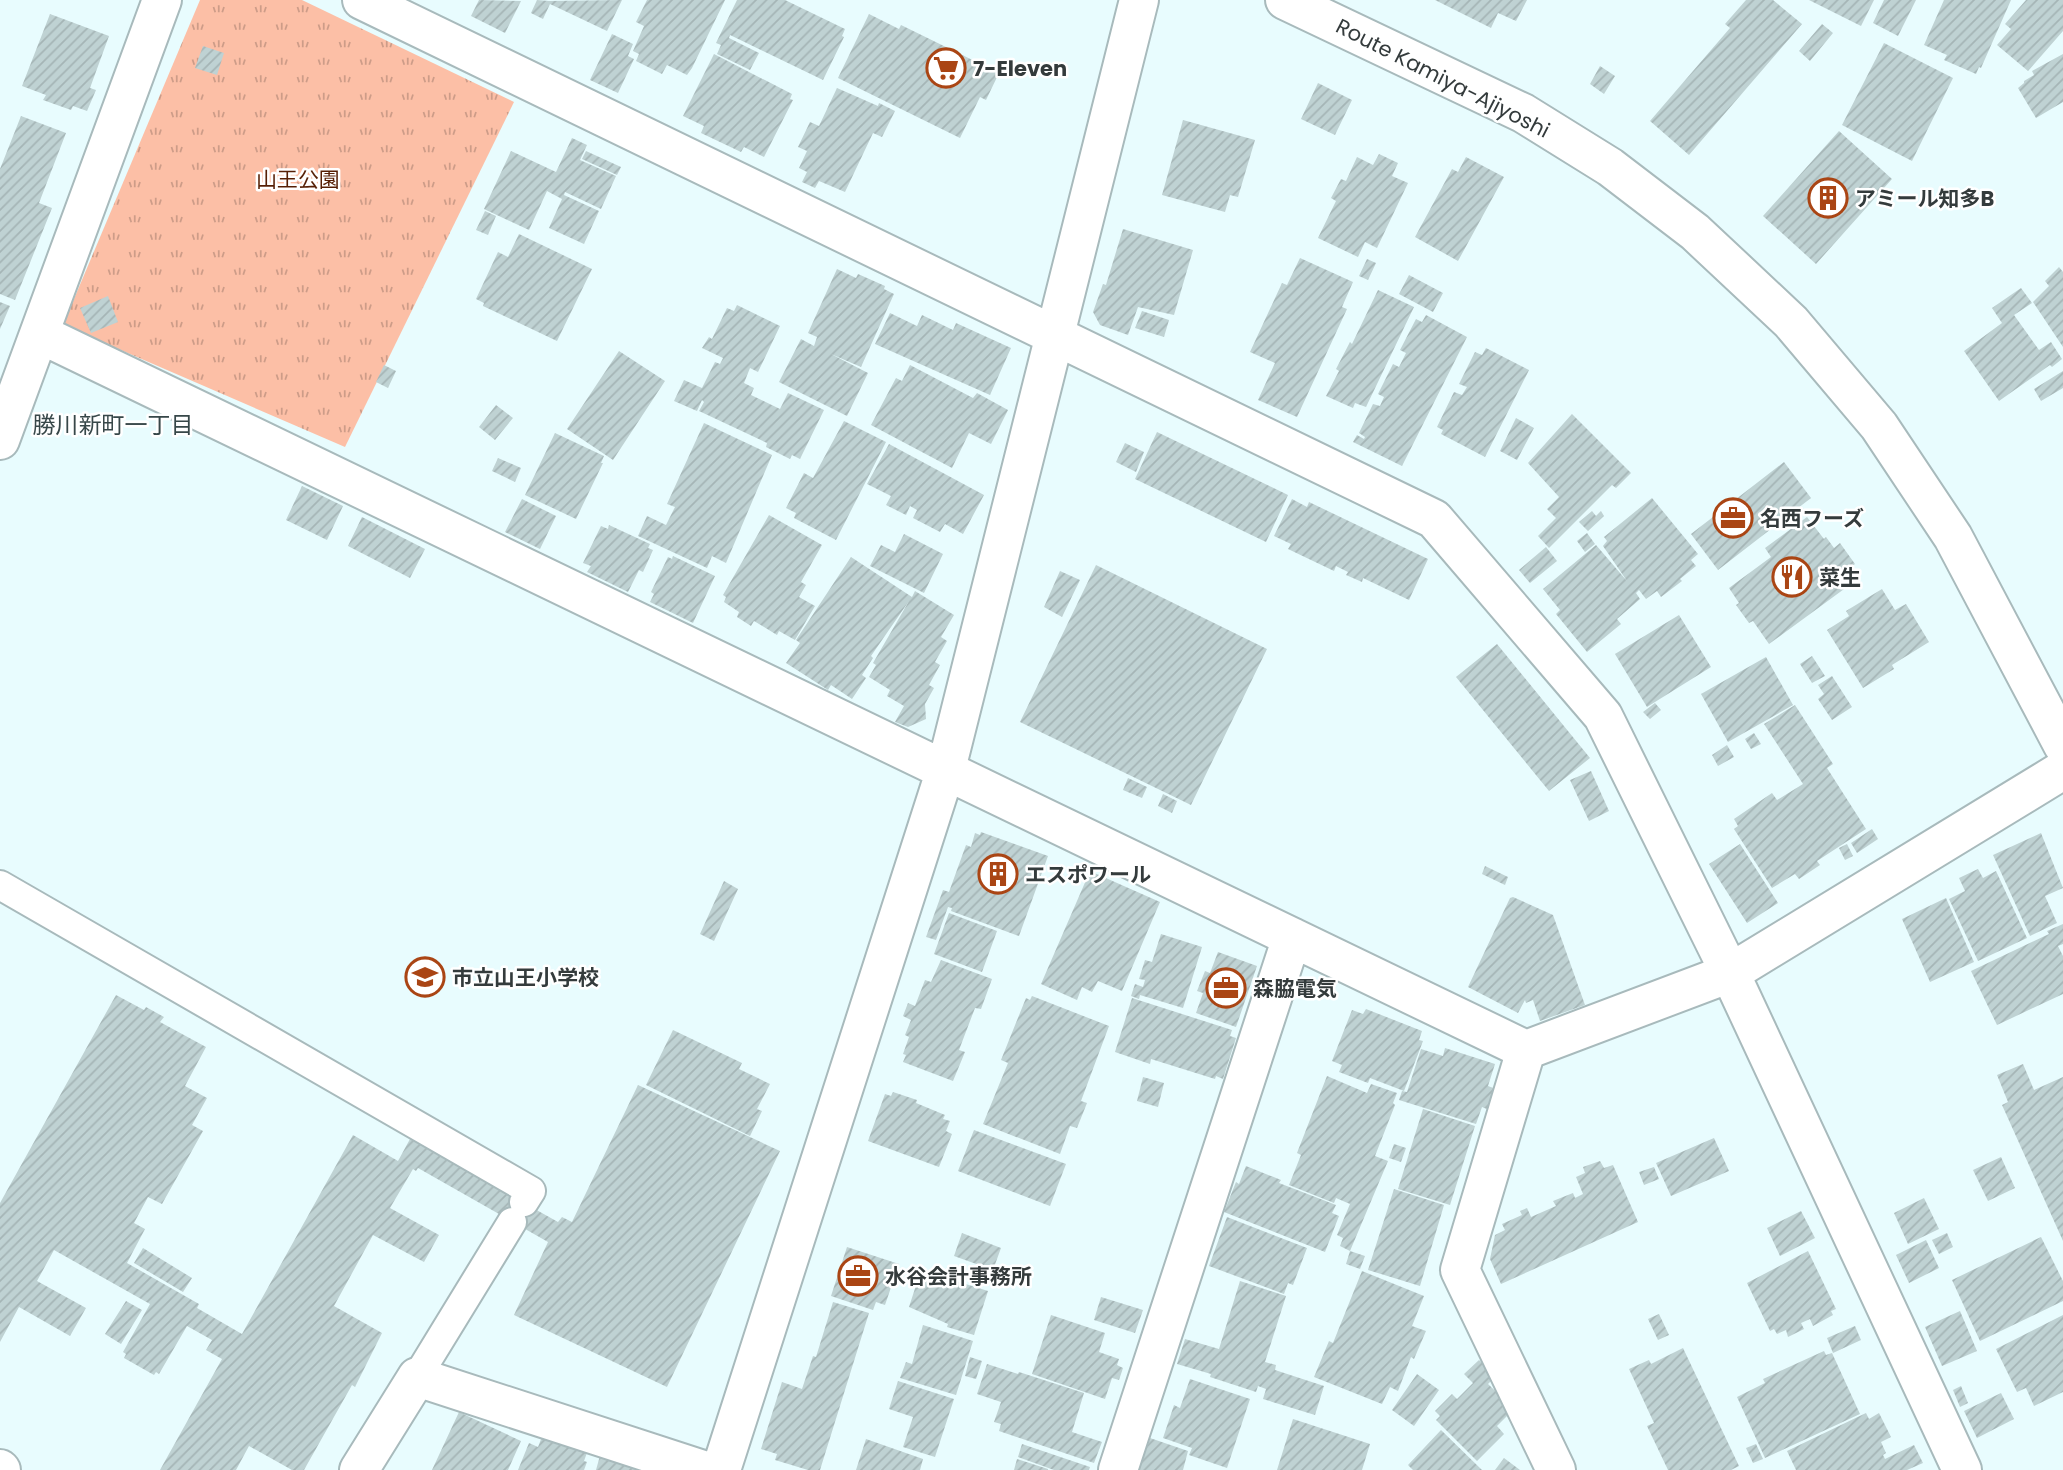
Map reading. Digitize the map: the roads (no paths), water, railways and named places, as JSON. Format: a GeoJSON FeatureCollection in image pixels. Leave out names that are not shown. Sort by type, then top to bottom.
{"type":"FeatureCollection","features":[{"type":"Feature","properties":{"kind":"street"},"geometry":{"type":"LineString","coordinates":[[0,440],[162,0]]}},
{"type":"Feature","properties":{"kind":"street"},"geometry":{"type":"LineString","coordinates":[[362,0],[1434,519],[1603,716],[1730,972],[1962,1470]]}},
{"type":"Feature","properties":{"kind":"street"},"geometry":{"type":"LineString","coordinates":[[721,1470],[946,769],[1139,0]]}},
{"type":"Feature","properties":{"kind":"street","name":"Route Kamiya-Ajiyoshi"},"geometry":{"type":"LineString","coordinates":[[1285,0],[1523,113],[1610,167],[1695,232],[1791,322],[1878,426],[1953,537],[2063,745]]}},
{"type":"Feature","properties":{"kind":"street"},"geometry":{"type":"LineString","coordinates":[[40,334],[1526,1050],[1730,972],[2063,770]]}},
{"type":"Feature","properties":{"kind":"street"},"geometry":{"type":"LineString","coordinates":[[1118,1470],[1292,937]]}},
{"type":"Feature","properties":{"kind":"street"},"geometry":{"type":"LineString","coordinates":[[1526,1050],[1460,1270],[1556,1470]]}},
{"type":"Feature","properties":{"kind":"street"},"geometry":{"type":"LineString","coordinates":[[359,1470],[418,1377],[703,1470]]}},
{"type":"Feature","properties":{"kind":"lane"},"geometry":{"type":"LineString","coordinates":[[0,885],[531,1191],[418,1377]]}},
{"type":"Feature","properties":{"kind":"place","name":"7-Eleven"},"geometry":{"type":"Point","coordinates":[946,68]}},
{"type":"Feature","properties":{"kind":"place","name":"アミール知多B"},"geometry":{"type":"Point","coordinates":[1828,198]}},
{"type":"Feature","properties":{"kind":"place","name":"名西フーズ"},"geometry":{"type":"Point","coordinates":[1733,518]}},
{"type":"Feature","properties":{"kind":"place","name":"菜生"},"geometry":{"type":"Point","coordinates":[1792,577]}},
{"type":"Feature","properties":{"kind":"place","name":"エスポワール"},"geometry":{"type":"Point","coordinates":[998,874]}},
{"type":"Feature","properties":{"kind":"place","name":"市立山王小学校"},"geometry":{"type":"Point","coordinates":[425,977]}},
{"type":"Feature","properties":{"kind":"place","name":"森脇電気"},"geometry":{"type":"Point","coordinates":[1226,988]}},
{"type":"Feature","properties":{"kind":"place","name":"水谷会計事務所"},"geometry":{"type":"Point","coordinates":[858,1276]}},
{"type":"Feature","properties":{"kind":"district","name":"勝川新町一丁目"},"geometry":{"type":"Point","coordinates":[113,425]}},
{"type":"Feature","properties":{"kind":"park label","name":"山王公園"},"geometry":{"type":"Point","coordinates":[298,179]}}]}
